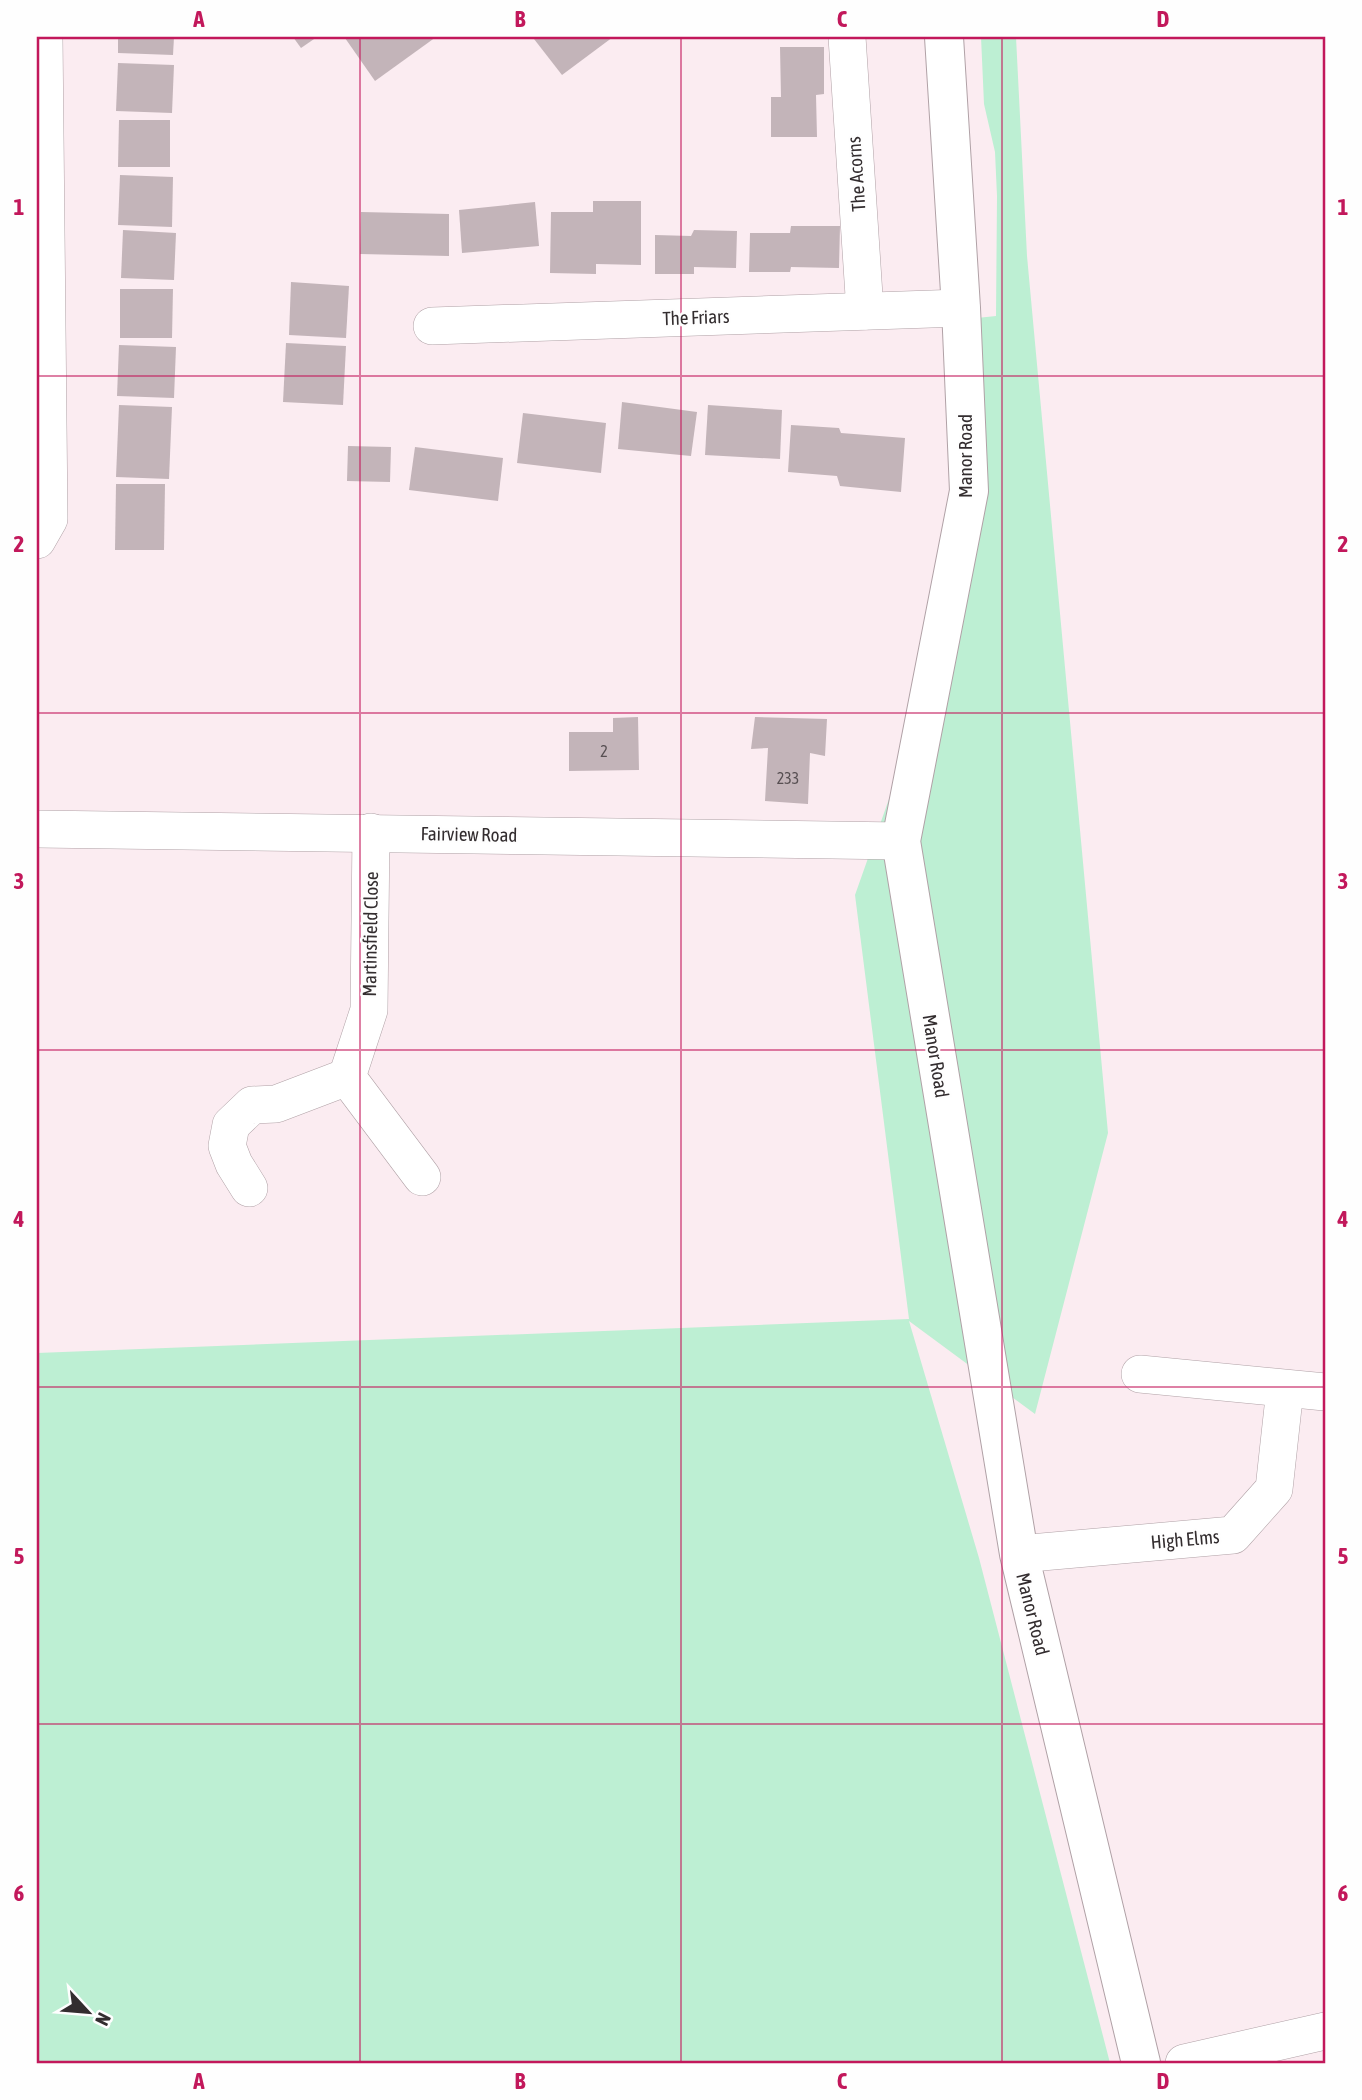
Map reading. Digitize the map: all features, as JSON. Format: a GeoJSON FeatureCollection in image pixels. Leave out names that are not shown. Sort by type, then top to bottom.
{"type":"FeatureCollection","features":[{"type":"Feature","properties":{"kind":"main road","name":"Manor Road"},"geometry":{"type":"LineString","coordinates":[[944,37],[969,491],[901,841],[1019,1554],[1141,2063]]}},
{"type":"Feature","properties":{"kind":"street"},"geometry":{"type":"LineString","coordinates":[[37,540],[49,519],[44,37]]}},
{"type":"Feature","properties":{"kind":"street","name":"The Acorns"},"geometry":{"type":"LineString","coordinates":[[847,37],[864,311]]}},
{"type":"Feature","properties":{"kind":"street","name":"The Friars"},"geometry":{"type":"LineString","coordinates":[[432,326],[961,308]]}},
{"type":"Feature","properties":{"kind":"street","name":"Fairview Road"},"geometry":{"type":"LineString","coordinates":[[37,829],[901,841]]}},
{"type":"Feature","properties":{"kind":"street","name":"Martinsfield Close"},"geometry":{"type":"LineString","coordinates":[[348,1077],[369,1010],[371,832]]}},
{"type":"Feature","properties":{"kind":"street"},"geometry":{"type":"LineString","coordinates":[[249,1188],[234,1164],[227,1146],[231,1125],[252,1105],[276,1104],[348,1077],[422,1177]]}},
{"type":"Feature","properties":{"kind":"street"},"geometry":{"type":"LineString","coordinates":[[1140,1374],[1325,1392]]}},
{"type":"Feature","properties":{"kind":"street","name":"High Elms"},"geometry":{"type":"LineString","coordinates":[[1019,1554],[1233,1535],[1273,1489],[1285,1389]]}},
{"type":"Feature","properties":{"kind":"street"},"geometry":{"type":"LineString","coordinates":[[1184,2063],[1318,2033]]}},
{"type":"Feature","properties":{"kind":"street"},"geometry":{"type":"LineString","coordinates":[[1271,2063],[1318,2033]]}},
{"type":"Feature","properties":{"kind":"green space"},"geometry":{"type":"Polygon","coordinates":[[[981,37],[1016,37],[1027,256],[1108,1133],[1035,1414],[909,1321],[979,1558],[1110,2063],[37,2063],[37,1353],[909,1319],[855,895],[969,573],[977,318],[996,316],[995,152],[984,104],[981,37]]]}},
{"type":"Feature","properties":{"kind":"building"},"geometry":{"type":"Polygon","coordinates":[[[118,37],[174,37],[173,55],[118,53],[118,37]]]}},
{"type":"Feature","properties":{"kind":"building"},"geometry":{"type":"Polygon","coordinates":[[[293,37],[317,37],[301,48],[293,37]]]}},
{"type":"Feature","properties":{"kind":"building"},"geometry":{"type":"Polygon","coordinates":[[[436,37],[375,81],[345,38],[436,37]]]}},
{"type":"Feature","properties":{"kind":"building"},"geometry":{"type":"Polygon","coordinates":[[[613,37],[562,75],[534,39],[613,37]]]}},
{"type":"Feature","properties":{"kind":"building"},"geometry":{"type":"Polygon","coordinates":[[[780,47],[824,47],[824,94],[816,95],[817,137],[771,137],[771,97],[781,97],[780,47]]]}},
{"type":"Feature","properties":{"kind":"building"},"geometry":{"type":"Polygon","coordinates":[[[118,63],[174,65],[172,113],[116,111],[118,63]]]}},
{"type":"Feature","properties":{"kind":"building"},"geometry":{"type":"Polygon","coordinates":[[[119,120],[170,120],[170,167],[118,167],[119,120]]]}},
{"type":"Feature","properties":{"kind":"building"},"geometry":{"type":"Polygon","coordinates":[[[120,175],[173,177],[172,227],[118,225],[120,175]]]}},
{"type":"Feature","properties":{"kind":"building"},"geometry":{"type":"Polygon","coordinates":[[[593,201],[641,201],[641,265],[596,264],[596,274],[550,273],[551,212],[593,212],[593,201]]]}},
{"type":"Feature","properties":{"kind":"building"},"geometry":{"type":"Polygon","coordinates":[[[535,202],[539,246],[462,253],[459,210],[535,202]]]}},
{"type":"Feature","properties":{"kind":"building"},"geometry":{"type":"Polygon","coordinates":[[[361,212],[449,214],[449,256],[360,254],[361,212]]]}},
{"type":"Feature","properties":{"kind":"building"},"geometry":{"type":"Polygon","coordinates":[[[791,226],[840,226],[839,268],[791,267],[790,272],[749,272],[750,233],[790,233],[791,226]]]}},
{"type":"Feature","properties":{"kind":"building"},"geometry":{"type":"Polygon","coordinates":[[[123,230],[176,233],[174,280],[121,278],[123,230]]]}},
{"type":"Feature","properties":{"kind":"building"},"geometry":{"type":"Polygon","coordinates":[[[694,230],[737,231],[736,268],[694,267],[694,274],[655,274],[655,235],[691,236],[694,230]]]}},
{"type":"Feature","properties":{"kind":"building"},"geometry":{"type":"Polygon","coordinates":[[[291,282],[349,286],[346,338],[289,335],[291,282]]]}},
{"type":"Feature","properties":{"kind":"building"},"geometry":{"type":"Polygon","coordinates":[[[120,289],[173,289],[172,338],[120,338],[120,289]]]}},
{"type":"Feature","properties":{"kind":"building"},"geometry":{"type":"Polygon","coordinates":[[[286,343],[346,346],[343,405],[283,402],[286,343]]]}},
{"type":"Feature","properties":{"kind":"building"},"geometry":{"type":"Polygon","coordinates":[[[119,345],[176,347],[174,398],[117,396],[119,345]]]}},
{"type":"Feature","properties":{"kind":"building"},"geometry":{"type":"Polygon","coordinates":[[[622,402],[697,412],[691,456],[618,449],[622,402]]]}},
{"type":"Feature","properties":{"kind":"building"},"geometry":{"type":"Polygon","coordinates":[[[119,405],[172,407],[169,479],[116,477],[119,405]]]}},
{"type":"Feature","properties":{"kind":"building"},"geometry":{"type":"Polygon","coordinates":[[[708,405],[782,410],[780,459],[705,455],[708,405]]]}},
{"type":"Feature","properties":{"kind":"building"},"geometry":{"type":"Polygon","coordinates":[[[523,413],[606,423],[601,473],[517,463],[523,413]]]}},
{"type":"Feature","properties":{"kind":"building"},"geometry":{"type":"Polygon","coordinates":[[[791,425],[839,428],[841,433],[905,438],[901,492],[840,486],[837,476],[788,472],[791,425]]]}},
{"type":"Feature","properties":{"kind":"building"},"geometry":{"type":"Polygon","coordinates":[[[348,446],[391,447],[390,482],[347,481],[348,446]]]}},
{"type":"Feature","properties":{"kind":"building"},"geometry":{"type":"Polygon","coordinates":[[[415,447],[503,458],[498,501],[409,490],[415,447]]]}},
{"type":"Feature","properties":{"kind":"building"},"geometry":{"type":"Polygon","coordinates":[[[116,484],[165,484],[164,550],[115,550],[116,484]]]}},
{"type":"Feature","properties":{"kind":"building"},"geometry":{"type":"Polygon","coordinates":[[[638,717],[639,770],[569,771],[569,732],[613,732],[613,718],[638,717]]]}},
{"type":"Feature","properties":{"kind":"building"},"geometry":{"type":"Polygon","coordinates":[[[755,717],[827,719],[825,756],[810,753],[808,804],[765,801],[768,748],[751,749],[755,717]]]}}]}
